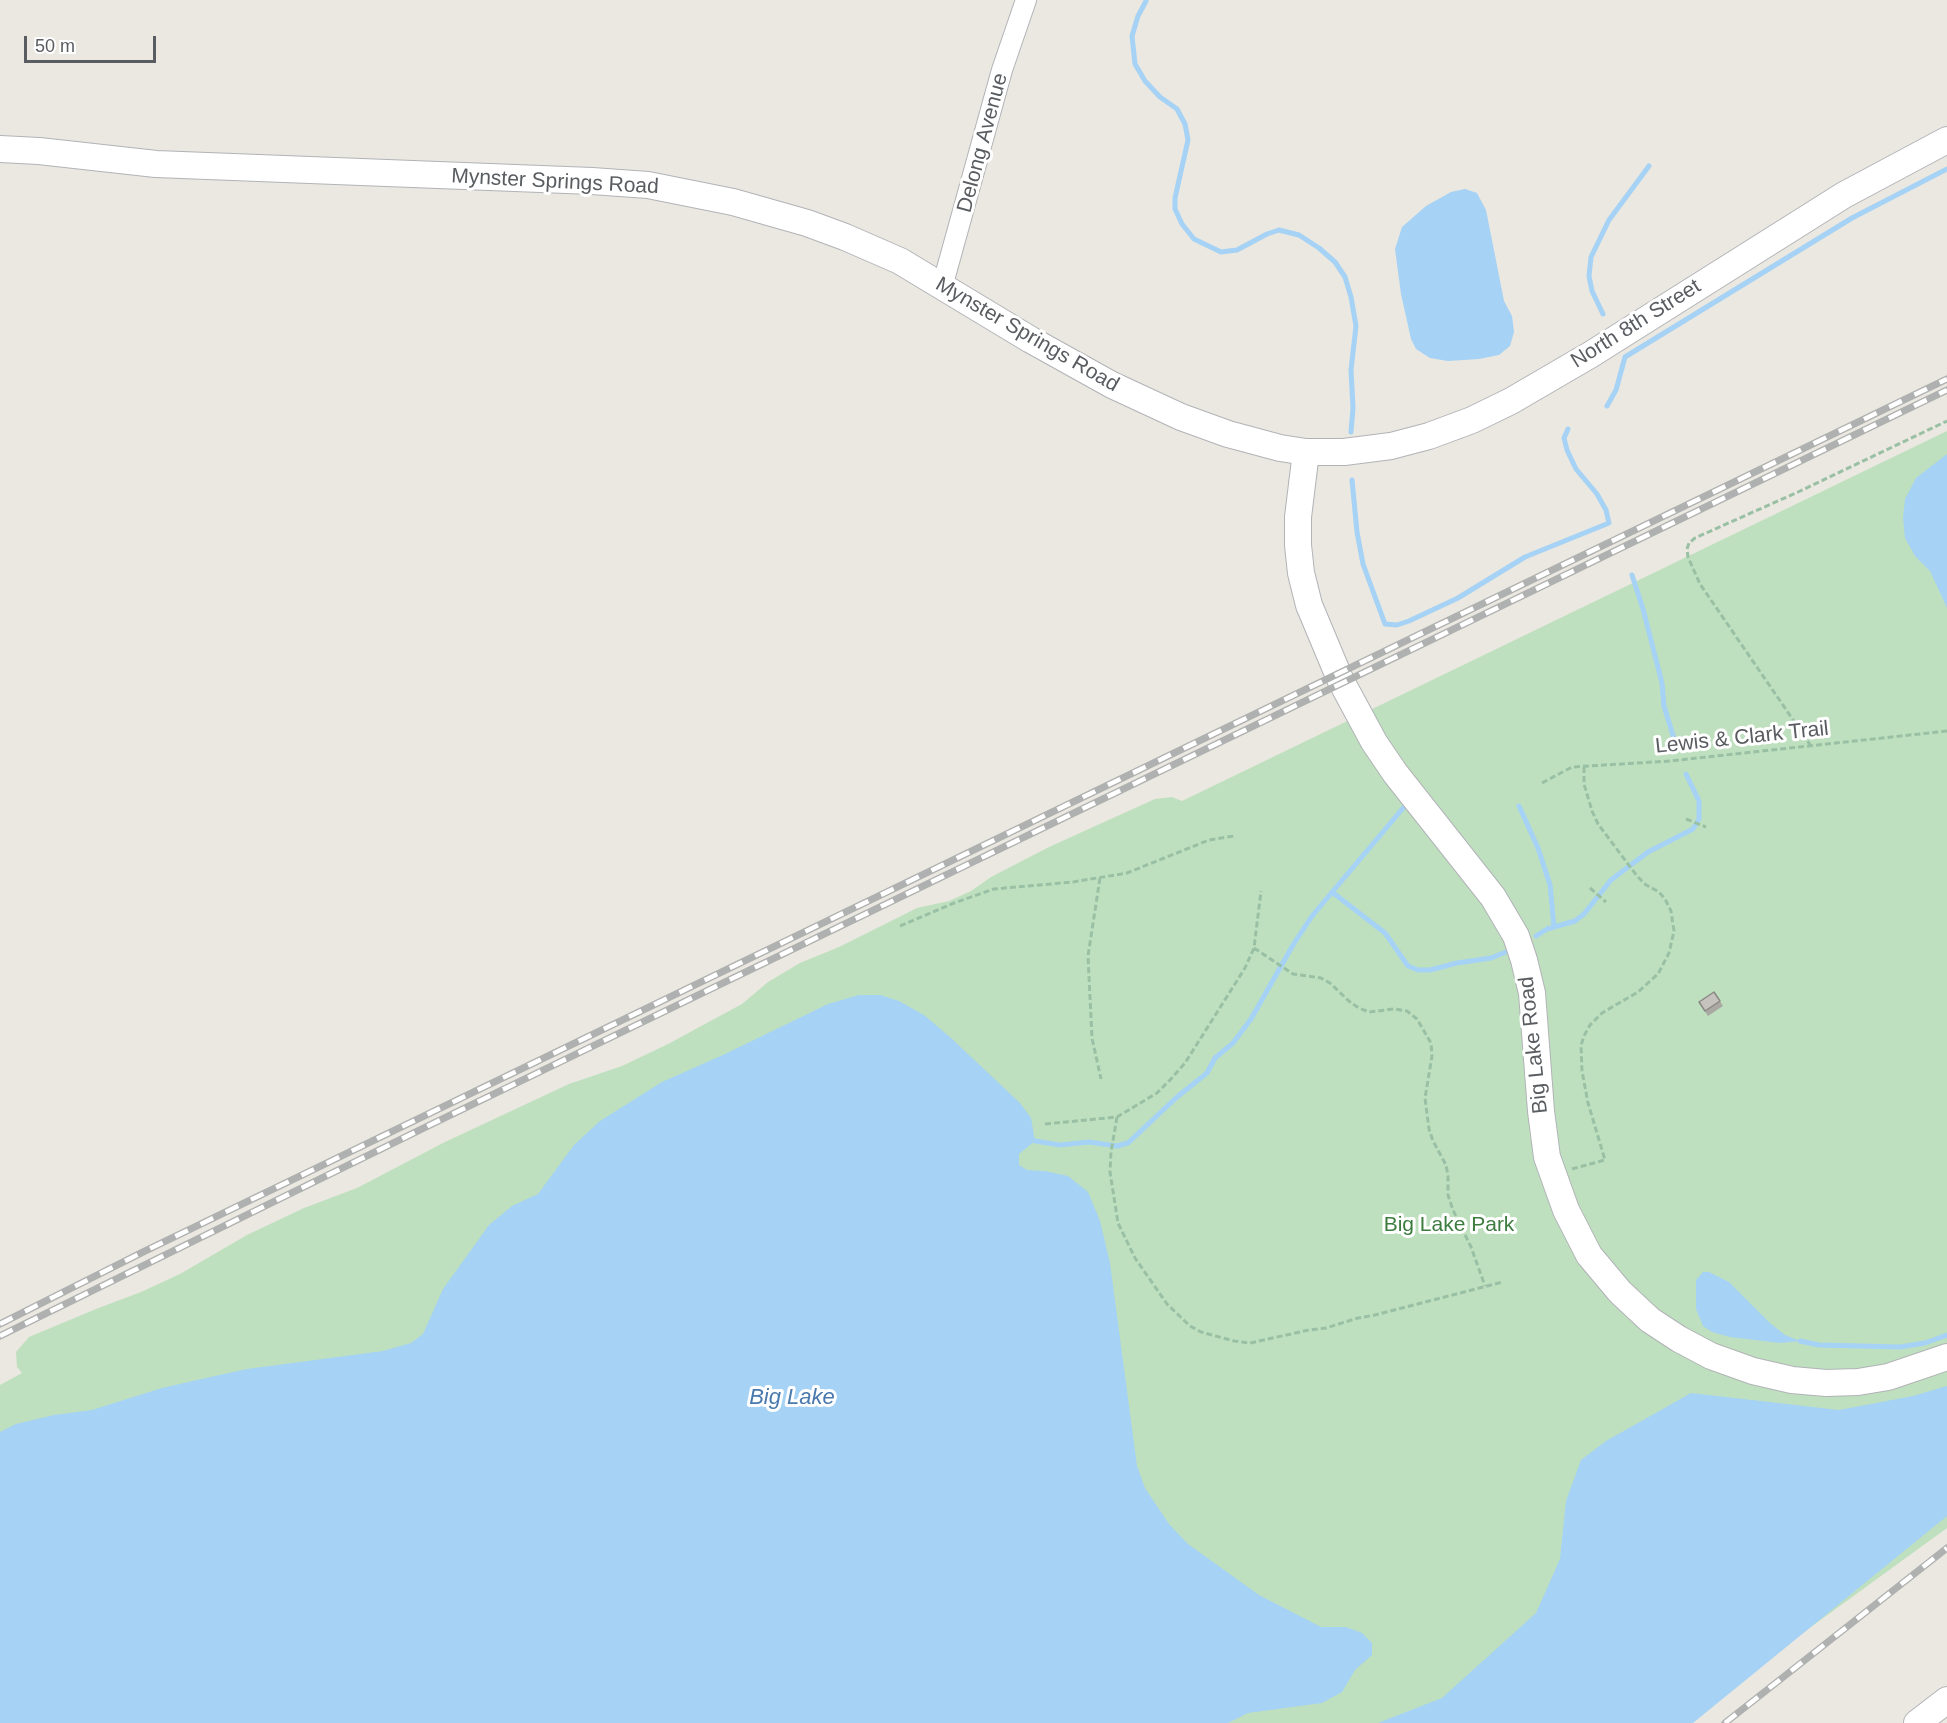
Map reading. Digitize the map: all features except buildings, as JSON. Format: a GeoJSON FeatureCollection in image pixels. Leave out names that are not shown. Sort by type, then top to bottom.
{"type":"FeatureCollection","features":[{"type":"Feature","properties":{"kind":"street","name":"Delong Avenue"},"geometry":{"type":"LineString","coordinates":[[942,287],[1002,70],[1026,0]]}},
{"type":"Feature","properties":{"kind":"street","name":"North 8th Street"},"geometry":{"type":"LineString","coordinates":[[1306,452],[1344,452],[1391,446],[1429,436],[1472,420],[1511,401],[1590,355],[1844,195],[1947,140]]}},
{"type":"Feature","properties":{"kind":"street","name":"Mynster Springs Road"},"geometry":{"type":"LineString","coordinates":[[0,149],[156,164],[648,185],[733,202],[807,223],[900,261],[1031,340],[1112,385],[1181,417],[1228,434],[1280,448],[1306,452]]}},
{"type":"Feature","properties":{"kind":"street","name":"Big Lake Road"},"geometry":{"type":"LineString","coordinates":[[1306,452],[1298,517],[1298,545],[1301,573],[1309,605],[1340,679],[1374,742],[1395,773],[1493,897],[1516,936],[1532,993],[1541,1111],[1548,1157],[1552,1174],[1588,1255],[1650,1320],[1679,1340],[1711,1356],[1753,1371],[1792,1380],[1826,1383],[1858,1382],[1888,1377],[1947,1358]]}},
{"type":"Feature","properties":{"kind":"street"},"geometry":{"type":"LineString","coordinates":[[1917,1723],[1947,1700]]}},
{"type":"Feature","properties":{"kind":"path"},"geometry":{"type":"LineString","coordinates":[[1811,746],[1700,584],[1688,557],[1689,543],[1695,537],[1947,421]]}},
{"type":"Feature","properties":{"kind":"path","name":"Lewis & Clark Trail"},"geometry":{"type":"LineString","coordinates":[[1542,783],[1572,767],[1670,761],[1947,731]]}},
{"type":"Feature","properties":{"kind":"path"},"geometry":{"type":"LineString","coordinates":[[1552,1174],[1605,1160],[1588,1103],[1581,1045],[1585,1034],[1596,1018],[1649,983],[1664,964],[1674,931],[1671,911],[1665,898],[1637,876],[1606,836],[1592,811],[1584,784],[1584,766]]}},
{"type":"Feature","properties":{"kind":"path"},"geometry":{"type":"LineString","coordinates":[[1686,819],[1706,827]]}},
{"type":"Feature","properties":{"kind":"path"},"geometry":{"type":"LineString","coordinates":[[900,926],[975,894],[994,889],[1012,889],[1100,878],[1136,869],[1209,840],[1234,836]]}},
{"type":"Feature","properties":{"kind":"path"},"geometry":{"type":"LineString","coordinates":[[1100,878],[1088,956],[1092,1038],[1101,1079]]}},
{"type":"Feature","properties":{"kind":"path"},"geometry":{"type":"LineString","coordinates":[[1590,888],[1606,902]]}},
{"type":"Feature","properties":{"kind":"path"},"geometry":{"type":"LineString","coordinates":[[1045,1124],[1117,1117],[1157,1093],[1185,1063],[1239,980],[1254,948],[1261,891]]}},
{"type":"Feature","properties":{"kind":"path"},"geometry":{"type":"LineString","coordinates":[[1254,948],[1293,974],[1321,978],[1330,982],[1351,1003],[1369,1012],[1394,1009],[1407,1011],[1425,1030],[1431,1043],[1432,1056],[1425,1098],[1429,1129],[1446,1165],[1449,1176],[1448,1195],[1453,1210],[1471,1247],[1485,1286]]}},
{"type":"Feature","properties":{"kind":"path"},"geometry":{"type":"LineString","coordinates":[[1117,1117],[1110,1172],[1118,1222],[1135,1258],[1167,1304],[1190,1326],[1216,1336],[1250,1343],[1326,1328],[1503,1282]]}},
{"type":"Feature","properties":{"kind":"green space","name":"Big Lake Park"},"geometry":{"type":"Polygon","coordinates":[[[1947,431],[1947,1528],[1679,1723],[0,1723],[0,1385],[22,1373],[17,1367],[16,1352],[29,1337],[141,1292],[180,1274],[247,1235],[304,1208],[357,1188],[445,1142],[569,1084],[622,1066],[668,1044],[742,1004],[768,982],[800,963],[839,947],[917,908],[949,901],[971,891],[991,877],[1049,847],[1155,799],[1172,797],[1182,801],[1947,431]]]}},
{"type":"Feature","properties":{"kind":"water"},"geometry":{"type":"Polygon","coordinates":[[[1465,189],[1477,193],[1486,210],[1504,301],[1512,316],[1514,332],[1510,346],[1499,355],[1448,361],[1430,358],[1416,349],[1411,339],[1401,294],[1395,249],[1402,227],[1426,206],[1451,192],[1465,189]]]}},
{"type":"Feature","properties":{"kind":"water"},"geometry":{"type":"Polygon","coordinates":[[[1947,454],[1947,608],[1930,571],[1915,556],[1905,538],[1903,518],[1905,499],[1916,478],[1947,454]]]}},
{"type":"Feature","properties":{"kind":"water","name":"Big Lake"},"geometry":{"type":"Polygon","coordinates":[[[859,995],[880,995],[899,1001],[924,1015],[951,1038],[1020,1103],[1031,1118],[1035,1141],[1019,1154],[1019,1165],[1027,1170],[1068,1176],[1088,1192],[1100,1221],[1110,1263],[1137,1466],[1145,1488],[1169,1524],[1188,1544],[1259,1595],[1321,1627],[1346,1627],[1362,1633],[1372,1643],[1372,1655],[1355,1670],[1342,1692],[1322,1703],[1248,1713],[1228,1723],[0,1723],[0,1432],[16,1424],[54,1415],[92,1410],[162,1388],[247,1369],[383,1351],[411,1343],[423,1334],[443,1289],[489,1225],[512,1206],[538,1194],[574,1145],[600,1121],[662,1082],[828,1004],[859,995]]]}},
{"type":"Feature","properties":{"kind":"water"},"geometry":{"type":"Polygon","coordinates":[[[1703,1272],[1709,1272],[1729,1282],[1770,1323],[1785,1335],[1800,1341],[1780,1343],[1730,1337],[1712,1332],[1703,1326],[1696,1309],[1696,1280],[1703,1272]]]}},
{"type":"Feature","properties":{"kind":"water"},"geometry":{"type":"Polygon","coordinates":[[[1947,1386],[1947,1516],[1693,1723],[1378,1723],[1442,1698],[1536,1613],[1560,1559],[1566,1501],[1581,1460],[1606,1441],[1691,1393],[1839,1410],[1913,1396],[1947,1386]]]}},
{"type":"Feature","properties":{"kind":"waterway"},"geometry":{"type":"LineString","coordinates":[[1146,1],[1138,16],[1132,36],[1135,64],[1145,81],[1160,97],[1177,109],[1185,124],[1188,140],[1175,198],[1175,209],[1182,224],[1194,239],[1221,252],[1237,250],[1279,230],[1299,235],[1335,262],[1345,277],[1356,326],[1351,370],[1353,408],[1351,432]]}},
{"type":"Feature","properties":{"kind":"waterway"},"geometry":{"type":"LineString","coordinates":[[1603,314],[1592,291],[1589,276],[1591,257],[1609,220],[1649,166]]}},
{"type":"Feature","properties":{"kind":"waterway"},"geometry":{"type":"LineString","coordinates":[[1607,406],[1616,390],[1625,357],[1852,218],[1947,169]]}},
{"type":"Feature","properties":{"kind":"waterway"},"geometry":{"type":"LineString","coordinates":[[1352,480],[1363,564],[1385,624],[1397,625],[1458,598],[1525,557],[1609,523],[1606,510],[1597,494],[1576,469],[1567,450],[1564,438],[1568,429]]}},
{"type":"Feature","properties":{"kind":"waterway"},"geometry":{"type":"LineString","coordinates":[[1632,575],[1643,609],[1662,683],[1664,706],[1675,742]]}},
{"type":"Feature","properties":{"kind":"waterway"},"geometry":{"type":"LineString","coordinates":[[1536,936],[1547,929],[1575,921],[1584,914],[1611,880],[1648,852],[1693,829],[1699,819],[1699,801],[1686,774]]}},
{"type":"Feature","properties":{"kind":"waterway"},"geometry":{"type":"LineString","coordinates":[[1519,806],[1538,848],[1550,885],[1554,927]]}},
{"type":"Feature","properties":{"kind":"waterway"},"geometry":{"type":"LineString","coordinates":[[1035,1141],[1060,1145],[1089,1142],[1117,1146],[1128,1143],[1177,1097],[1207,1073],[1215,1058],[1233,1043],[1251,1019],[1312,916],[1404,807]]}},
{"type":"Feature","properties":{"kind":"waterway"},"geometry":{"type":"LineString","coordinates":[[1332,892],[1385,933],[1408,966],[1418,970],[1430,970],[1491,958],[1506,952]]}},
{"type":"Feature","properties":{"kind":"waterway"},"geometry":{"type":"LineString","coordinates":[[1800,1341],[1819,1345],[1900,1347],[1925,1343],[1947,1335]]}},
{"type":"Feature","properties":{"kind":"railway"},"geometry":{"type":"LineString","coordinates":[[0,1324],[143,1252],[1947,379]]}},
{"type":"Feature","properties":{"kind":"railway"},"geometry":{"type":"LineString","coordinates":[[0,1336],[434,1123],[1947,390]]}},
{"type":"Feature","properties":{"kind":"railway"},"geometry":{"type":"LineString","coordinates":[[1725,1723],[1947,1548]]}}]}
